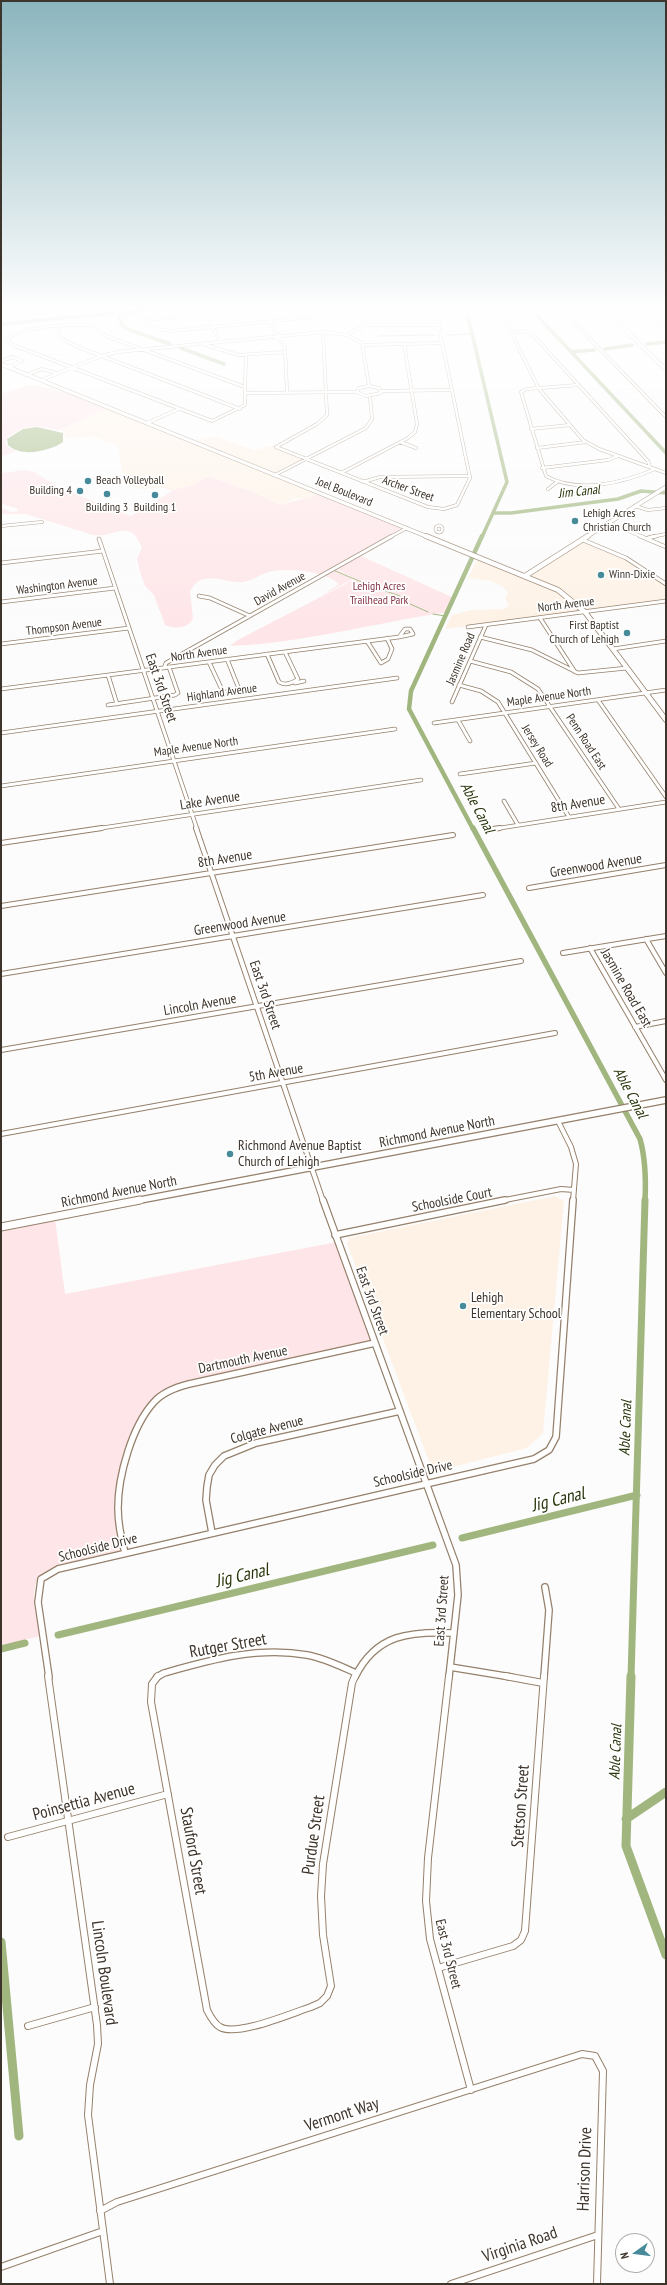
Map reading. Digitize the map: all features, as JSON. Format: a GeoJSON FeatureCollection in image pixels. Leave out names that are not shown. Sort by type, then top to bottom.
{"type":"FeatureCollection","features":[{"type":"Feature","properties":{"kind":"main road","name":"Joel Boulevard"},"geometry":{"type":"LineString","coordinates":[[127,415],[480,557],[566,595],[585,612],[666,720]]}},
{"type":"Feature","properties":{"kind":"main road"},"geometry":{"type":"LineString","coordinates":[[525,576],[666,487]]}},
{"type":"Feature","properties":{"kind":"main road","name":"Richmond Avenue North"},"geometry":{"type":"LineString","coordinates":[[1,1227],[666,1100]]}},
{"type":"Feature","properties":{"kind":"street"},"geometry":{"type":"LineString","coordinates":[[147,423],[168,415]]}},
{"type":"Feature","properties":{"kind":"street"},"geometry":{"type":"LineString","coordinates":[[193,415],[212,421],[227,415]]}},
{"type":"Feature","properties":{"kind":"street","name":"Archer Street"},"geometry":{"type":"LineString","coordinates":[[327,415],[324,419],[276,447],[428,507],[444,509],[457,505],[470,482],[470,476]]}},
{"type":"Feature","properties":{"kind":"street"},"geometry":{"type":"LineString","coordinates":[[276,475],[366,428],[372,419],[372,415]]}},
{"type":"Feature","properties":{"kind":"street"},"geometry":{"type":"LineString","coordinates":[[341,473],[410,437],[416,429],[414,415]]}},
{"type":"Feature","properties":{"kind":"street"},"geometry":{"type":"LineString","coordinates":[[364,482],[380,477],[470,476],[457,415]]}},
{"type":"Feature","properties":{"kind":"street"},"geometry":{"type":"LineString","coordinates":[[527,415],[542,468],[546,476],[557,482],[581,485],[628,479],[643,475],[655,469]]}},
{"type":"Feature","properties":{"kind":"street"},"geometry":{"type":"LineString","coordinates":[[561,415],[586,442],[618,456],[666,473]]}},
{"type":"Feature","properties":{"kind":"street"},"geometry":{"type":"LineString","coordinates":[[605,415],[648,462],[650,467]]}},
{"type":"Feature","properties":{"kind":"street"},"geometry":{"type":"LineString","coordinates":[[531,429],[570,425]]}},
{"type":"Feature","properties":{"kind":"street"},"geometry":{"type":"LineString","coordinates":[[400,442],[416,448]]}},
{"type":"Feature","properties":{"kind":"street"},"geometry":{"type":"LineString","coordinates":[[537,448],[586,442]]}},
{"type":"Feature","properties":{"kind":"street"},"geometry":{"type":"LineString","coordinates":[[542,468],[608,460],[618,456]]}},
{"type":"Feature","properties":{"kind":"street"},"geometry":{"type":"LineString","coordinates":[[548,489],[557,482]]}},
{"type":"Feature","properties":{"kind":"street"},"geometry":{"type":"LineString","coordinates":[[635,506],[648,510],[666,508]]}},
{"type":"Feature","properties":{"kind":"street"},"geometry":{"type":"LineString","coordinates":[[1,526],[42,522]]}},
{"type":"Feature","properties":{"kind":"street"},"geometry":{"type":"LineString","coordinates":[[609,523],[648,538],[666,547]]}},
{"type":"Feature","properties":{"kind":"street","name":"David Avenue"},"geometry":{"type":"LineString","coordinates":[[164,668],[166,663],[407,528]]}},
{"type":"Feature","properties":{"kind":"street"},"geometry":{"type":"LineString","coordinates":[[428,536],[436,531]]}},
{"type":"Feature","properties":{"kind":"street"},"geometry":{"type":"LineString","coordinates":[[648,538],[666,534]]}},
{"type":"Feature","properties":{"kind":"street","name":"East 3rd Street"},"geometry":{"type":"LineString","coordinates":[[99,539],[281,1083],[335,1235],[453,1554],[458,1576],[454,1633],[426,1884],[426,1914],[438,1968],[471,2090]]}},
{"type":"Feature","properties":{"kind":"street"},"geometry":{"type":"LineString","coordinates":[[583,540],[631,560],[666,584]]}},
{"type":"Feature","properties":{"kind":"street"},"geometry":{"type":"LineString","coordinates":[[1,563],[104,551]]}},
{"type":"Feature","properties":{"kind":"street","name":"Washington Avenue"},"geometry":{"type":"LineString","coordinates":[[1,602],[115,588]]}},
{"type":"Feature","properties":{"kind":"street"},"geometry":{"type":"LineString","coordinates":[[199,596],[210,598],[250,616]]}},
{"type":"Feature","properties":{"kind":"street","name":"North Avenue"},"geometry":{"type":"LineString","coordinates":[[468,627],[666,601]]}},
{"type":"Feature","properties":{"kind":"street"},"geometry":{"type":"LineString","coordinates":[[540,618],[576,672]]}},
{"type":"Feature","properties":{"kind":"street","name":"Jasmine Road"},"geometry":{"type":"LineString","coordinates":[[452,702],[486,625]]}},
{"type":"Feature","properties":{"kind":"street","name":"Thompson Avenue"},"geometry":{"type":"LineString","coordinates":[[1,644],[129,628]]}},
{"type":"Feature","properties":{"kind":"street","name":"North Avenue"},"geometry":{"type":"LineString","coordinates":[[1,689],[399,637]]}},
{"type":"Feature","properties":{"kind":"street"},"geometry":{"type":"LineString","coordinates":[[480,637],[508,642],[532,650],[583,674],[627,668]]}},
{"type":"Feature","properties":{"kind":"street"},"geometry":{"type":"LineString","coordinates":[[367,641],[378,661],[381,663],[388,659],[392,649],[387,638]]}},
{"type":"Feature","properties":{"kind":"street"},"geometry":{"type":"LineString","coordinates":[[613,649],[666,641]]}},
{"type":"Feature","properties":{"kind":"street"},"geometry":{"type":"LineString","coordinates":[[285,652],[298,679],[295,683]]}},
{"type":"Feature","properties":{"kind":"street"},"geometry":{"type":"LineString","coordinates":[[267,654],[279,682],[286,684],[304,681]]}},
{"type":"Feature","properties":{"kind":"street"},"geometry":{"type":"LineString","coordinates":[[227,659],[239,689],[237,690]]}},
{"type":"Feature","properties":{"kind":"street","name":"Penn Road East"},"geometry":{"type":"LineString","coordinates":[[470,661],[495,666],[521,676],[538,689],[552,706],[619,809]]}},
{"type":"Feature","properties":{"kind":"street"},"geometry":{"type":"LineString","coordinates":[[209,662],[223,692]]}},
{"type":"Feature","properties":{"kind":"street"},"geometry":{"type":"LineString","coordinates":[[108,705],[178,694],[169,667]]}},
{"type":"Feature","properties":{"kind":"street"},"geometry":{"type":"LineString","coordinates":[[108,675],[117,704]]}},
{"type":"Feature","properties":{"kind":"street","name":"Highland Avenue"},"geometry":{"type":"LineString","coordinates":[[1,733],[397,678]]}},
{"type":"Feature","properties":{"kind":"street","name":"Jersey Road"},"geometry":{"type":"LineString","coordinates":[[459,686],[488,694],[498,702],[569,817]]}},
{"type":"Feature","properties":{"kind":"street"},"geometry":{"type":"LineString","coordinates":[[212,694],[246,689]]}},
{"type":"Feature","properties":{"kind":"street","name":"Maple Avenue North"},"geometry":{"type":"LineString","coordinates":[[434,723],[666,690]]}},
{"type":"Feature","properties":{"kind":"street"},"geometry":{"type":"LineString","coordinates":[[598,700],[666,797]]}},
{"type":"Feature","properties":{"kind":"street"},"geometry":{"type":"LineString","coordinates":[[458,720],[470,741]]}},
{"type":"Feature","properties":{"kind":"street","name":"Maple Avenue North"},"geometry":{"type":"LineString","coordinates":[[1,786],[395,729]]}},
{"type":"Feature","properties":{"kind":"street"},"geometry":{"type":"LineString","coordinates":[[460,774],[536,763]]}},
{"type":"Feature","properties":{"kind":"street","name":"Lake Avenue"},"geometry":{"type":"LineString","coordinates":[[1,843],[421,780]]}},
{"type":"Feature","properties":{"kind":"street"},"geometry":{"type":"LineString","coordinates":[[504,801],[518,825]]}},
{"type":"Feature","properties":{"kind":"street","name":"8th Avenue"},"geometry":{"type":"LineString","coordinates":[[493,828],[666,802]]}},
{"type":"Feature","properties":{"kind":"street","name":"8th Avenue"},"geometry":{"type":"LineString","coordinates":[[1,906],[453,835]]}},
{"type":"Feature","properties":{"kind":"street","name":"Greenwood Avenue"},"geometry":{"type":"LineString","coordinates":[[529,888],[666,865]]}},
{"type":"Feature","properties":{"kind":"street","name":"Greenwood Avenue"},"geometry":{"type":"LineString","coordinates":[[1,974],[483,895]]}},
{"type":"Feature","properties":{"kind":"street"},"geometry":{"type":"LineString","coordinates":[[563,953],[666,936]]}},
{"type":"Feature","properties":{"kind":"street"},"geometry":{"type":"LineString","coordinates":[[646,939],[666,973]]}},
{"type":"Feature","properties":{"kind":"street","name":"Jasmine Road East"},"geometry":{"type":"LineString","coordinates":[[590,948],[666,1080]]}},
{"type":"Feature","properties":{"kind":"street","name":"Lincoln Avenue"},"geometry":{"type":"LineString","coordinates":[[1,1050],[521,961]]}},
{"type":"Feature","properties":{"kind":"street"},"geometry":{"type":"LineString","coordinates":[[635,1027],[666,1021]]}},
{"type":"Feature","properties":{"kind":"street","name":"5th Avenue"},"geometry":{"type":"LineString","coordinates":[[1,1134],[555,1033]]}},
{"type":"Feature","properties":{"kind":"street","name":"Schoolside Drive"},"geometry":{"type":"LineString","coordinates":[[47,1665],[38,1602],[41,1579],[58,1568],[534,1459],[549,1450],[556,1437],[575,1158],[558,1121]]}},
{"type":"Feature","properties":{"kind":"street","name":"Schoolside Court"},"geometry":{"type":"LineString","coordinates":[[335,1235],[560,1189],[574,1190]]}},
{"type":"Feature","properties":{"kind":"street","name":"Dartmouth Avenue"},"geometry":{"type":"LineString","coordinates":[[125,1553],[118,1512],[118,1491],[124,1464],[147,1411],[162,1396],[181,1386],[375,1343]]}},
{"type":"Feature","properties":{"kind":"street","name":"Colgate Avenue"},"geometry":{"type":"LineString","coordinates":[[212,1533],[206,1500],[206,1484],[211,1470],[225,1455],[242,1446],[400,1411]]}},
{"type":"Feature","properties":{"kind":"street","name":"Stetson Street"},"geometry":{"type":"LineString","coordinates":[[438,1968],[513,1946],[521,1940],[525,1931],[549,1610],[545,1587]]}},
{"type":"Feature","properties":{"kind":"street","name":"Purdue Street"},"geometry":{"type":"LineString","coordinates":[[215,2025],[223,2029],[234,2030],[244,2028],[311,2007],[320,2003],[327,1996],[331,1986],[323,1935],[321,1896],[323,1864],[350,1694],[356,1672],[375,1648],[398,1635],[416,1631],[454,1633]]}},
{"type":"Feature","properties":{"kind":"street","name":"Rutger Street"},"geometry":{"type":"LineString","coordinates":[[153,1682],[156,1677],[164,1673],[218,1659],[262,1651],[308,1656],[356,1672]]}},
{"type":"Feature","properties":{"kind":"street","name":"Lincoln Boulevard"},"geometry":{"type":"LineString","coordinates":[[47,1665],[95,2007],[98,2044],[90,2086],[88,2115],[110,2284]]}},
{"type":"Feature","properties":{"kind":"street"},"geometry":{"type":"LineString","coordinates":[[450,1667],[543,1682]]}},
{"type":"Feature","properties":{"kind":"street","name":"Stauford Street"},"geometry":{"type":"LineString","coordinates":[[153,1682],[151,1698],[207,2010],[215,2025]]}},
{"type":"Feature","properties":{"kind":"street","name":"Poinsettia Avenue"},"geometry":{"type":"LineString","coordinates":[[8,1837],[168,1794]]}},
{"type":"Feature","properties":{"kind":"street"},"geometry":{"type":"LineString","coordinates":[[28,2026],[95,2007]]}},
{"type":"Feature","properties":{"kind":"street","name":"Vermont Way"},"geometry":{"type":"LineString","coordinates":[[100,2211],[124,2200],[582,2054],[595,2056]]}},
{"type":"Feature","properties":{"kind":"street","name":"Harrison Drive"},"geometry":{"type":"LineString","coordinates":[[595,2056],[603,2071],[597,2284]]}},
{"type":"Feature","properties":{"kind":"street"},"geometry":{"type":"LineString","coordinates":[[1,2267],[103,2231]]}},
{"type":"Feature","properties":{"kind":"street","name":"Virginia Road"},"geometry":{"type":"LineString","coordinates":[[451,2284],[598,2235]]}},
{"type":"Feature","properties":{"kind":"shaded area"},"geometry":{"type":"Polygon","coordinates":[[[92,415],[123,415],[321,494],[309,499],[297,498],[280,505],[257,494],[209,476],[193,485],[172,491],[164,488],[141,489],[124,483],[118,446],[92,436],[66,439],[64,432],[59,430],[92,415]]]}},
{"type":"Feature","properties":{"kind":"shaded area"},"geometry":{"type":"Polygon","coordinates":[[[37,427],[63,433],[63,442],[51,448],[36,452],[20,451],[8,445],[7,439],[23,429],[37,427]]]}},
{"type":"Feature","properties":{"kind":"shaded area"},"geometry":{"type":"Polygon","coordinates":[[[217,437],[254,450],[275,445],[308,458],[277,474],[193,440],[217,437]]]}},
{"type":"Feature","properties":{"kind":"shaded area"},"geometry":{"type":"Polygon","coordinates":[[[585,540],[625,556],[666,583],[666,601],[587,612],[568,594],[528,576],[585,540]]]}},
{"type":"Feature","properties":{"kind":"shaded area"},"geometry":{"type":"Polygon","coordinates":[[[478,558],[556,591],[583,612],[445,629],[452,615],[472,610],[503,609],[509,606],[505,598],[508,593],[502,586],[491,581],[468,578],[478,558]]]}},
{"type":"Feature","properties":{"kind":"shaded area","name":"Lehigh Elementary School"},"geometry":{"type":"Polygon","coordinates":[[[555,1196],[564,1201],[543,1433],[527,1448],[433,1472],[347,1243],[349,1238],[555,1196]]]}},
{"type":"Feature","properties":{"kind":"green space"},"geometry":{"type":"Polygon","coordinates":[[[1,415],[92,415],[59,430],[39,426],[23,428],[9,436],[5,441],[8,447],[16,451],[1,457],[1,415]]]}},
{"type":"Feature","properties":{"kind":"green space"},"geometry":{"type":"Polygon","coordinates":[[[25,470],[34,472],[60,488],[131,516],[174,490],[193,485],[209,476],[257,494],[280,505],[321,494],[404,528],[334,568],[353,579],[320,596],[338,585],[338,583],[324,576],[305,571],[276,571],[266,573],[243,582],[214,578],[201,580],[195,584],[190,592],[193,618],[191,622],[185,626],[173,627],[165,625],[154,595],[145,586],[137,558],[142,548],[137,538],[132,533],[122,531],[93,535],[26,514],[1,514],[1,508],[11,512],[18,511],[17,508],[1,504],[1,473],[25,470]]]}},
{"type":"Feature","properties":{"kind":"green space","name":"Lehigh Acres Trailhead Park"},"geometry":{"type":"Polygon","coordinates":[[[359,555],[454,598],[447,612],[312,637],[230,646],[236,641],[355,579],[335,568],[359,555]]]}},
{"type":"Feature","properties":{"kind":"green space"},"geometry":{"type":"Polygon","coordinates":[[[55,1219],[65,1294],[337,1242],[373,1340],[191,1380],[168,1389],[152,1399],[141,1417],[128,1447],[119,1476],[117,1490],[117,1518],[120,1551],[43,1573],[35,1586],[34,1594],[35,1612],[40,1636],[1,1646],[1,1230],[55,1219]]]}},
{"type":"Feature","properties":{"kind":"waterway","name":"Able Canal"},"geometry":{"type":"LineString","coordinates":[[482,537],[507,482],[491,415]]}},
{"type":"Feature","properties":{"kind":"waterway"},"geometry":{"type":"LineString","coordinates":[[630,415],[666,453]]}},
{"type":"Feature","properties":{"kind":"waterway","name":"Jim Canal"},"geometry":{"type":"LineString","coordinates":[[493,513],[511,513],[618,499],[641,491],[666,493]]}},
{"type":"Feature","properties":{"kind":"waterway","name":"Able Canal"},"geometry":{"type":"LineString","coordinates":[[473,829],[409,709],[411,691],[482,536]]}},
{"type":"Feature","properties":{"kind":"waterway"},"geometry":{"type":"LineString","coordinates":[[333,570],[371,586]]}},
{"type":"Feature","properties":{"kind":"waterway"},"geometry":{"type":"LineString","coordinates":[[374,587],[400,596],[403,600]]}},
{"type":"Feature","properties":{"kind":"waterway"},"geometry":{"type":"LineString","coordinates":[[408,603],[428,612]]}},
{"type":"Feature","properties":{"kind":"waterway"},"geometry":{"type":"LineString","coordinates":[[433,614],[445,616]]}},
{"type":"Feature","properties":{"kind":"waterway","name":"Able Canal"},"geometry":{"type":"LineString","coordinates":[[473,828],[640,1139],[645,1170],[645,1200]]}},
{"type":"Feature","properties":{"kind":"waterway","name":"Able Canal"},"geometry":{"type":"LineString","coordinates":[[636,1495],[645,1200]]}},
{"type":"Feature","properties":{"kind":"waterway","name":"Jig Canal"},"geometry":{"type":"LineString","coordinates":[[462,1538],[636,1495]]}},
{"type":"Feature","properties":{"kind":"waterway","name":"Able Canal"},"geometry":{"type":"LineString","coordinates":[[631,1677],[636,1495]]}},
{"type":"Feature","properties":{"kind":"waterway","name":"Jig Canal"},"geometry":{"type":"LineString","coordinates":[[58,1635],[433,1545]]}},
{"type":"Feature","properties":{"kind":"waterway","name":"Jig Canal"},"geometry":{"type":"LineString","coordinates":[[1,1649],[25,1643]]}},
{"type":"Feature","properties":{"kind":"waterway","name":"Able Canal"},"geometry":{"type":"LineString","coordinates":[[627,1818],[631,1676]]}},
{"type":"Feature","properties":{"kind":"waterway"},"geometry":{"type":"LineString","coordinates":[[627,1818],[666,1792]]}},
{"type":"Feature","properties":{"kind":"waterway","name":"Able Canal"},"geometry":{"type":"LineString","coordinates":[[627,1818],[626,1846],[666,1955]]}},
{"type":"Feature","properties":{"kind":"waterway","name":"Jig Canal"},"geometry":{"type":"LineString","coordinates":[[1,1942],[19,2136]]}},
{"type":"Feature","properties":{"kind":"place","name":"Beach Volleyball"},"geometry":{"type":"Point","coordinates":[88,481]}},
{"type":"Feature","properties":{"kind":"place","name":"Building 4"},"geometry":{"type":"Point","coordinates":[80,491]}},
{"type":"Feature","properties":{"kind":"place","name":"Building 3"},"geometry":{"type":"Point","coordinates":[107,494]}},
{"type":"Feature","properties":{"kind":"place","name":"Building 1"},"geometry":{"type":"Point","coordinates":[155,495]}},
{"type":"Feature","properties":{"kind":"place","name":"Lehigh Acres Christian Church"},"geometry":{"type":"Point","coordinates":[575,521]}},
{"type":"Feature","properties":{"kind":"place","name":"Winn-Dixie"},"geometry":{"type":"Point","coordinates":[601,575]}},
{"type":"Feature","properties":{"kind":"place","name":"First Baptist Church of Lehigh"},"geometry":{"type":"Point","coordinates":[627,633]}},
{"type":"Feature","properties":{"kind":"place","name":"Richmond Avenue Baptist Church of Lehigh"},"geometry":{"type":"Point","coordinates":[230,1154]}},
{"type":"Feature","properties":{"kind":"place","name":"Lehigh Elementary School"},"geometry":{"type":"Point","coordinates":[463,1306]}}]}
